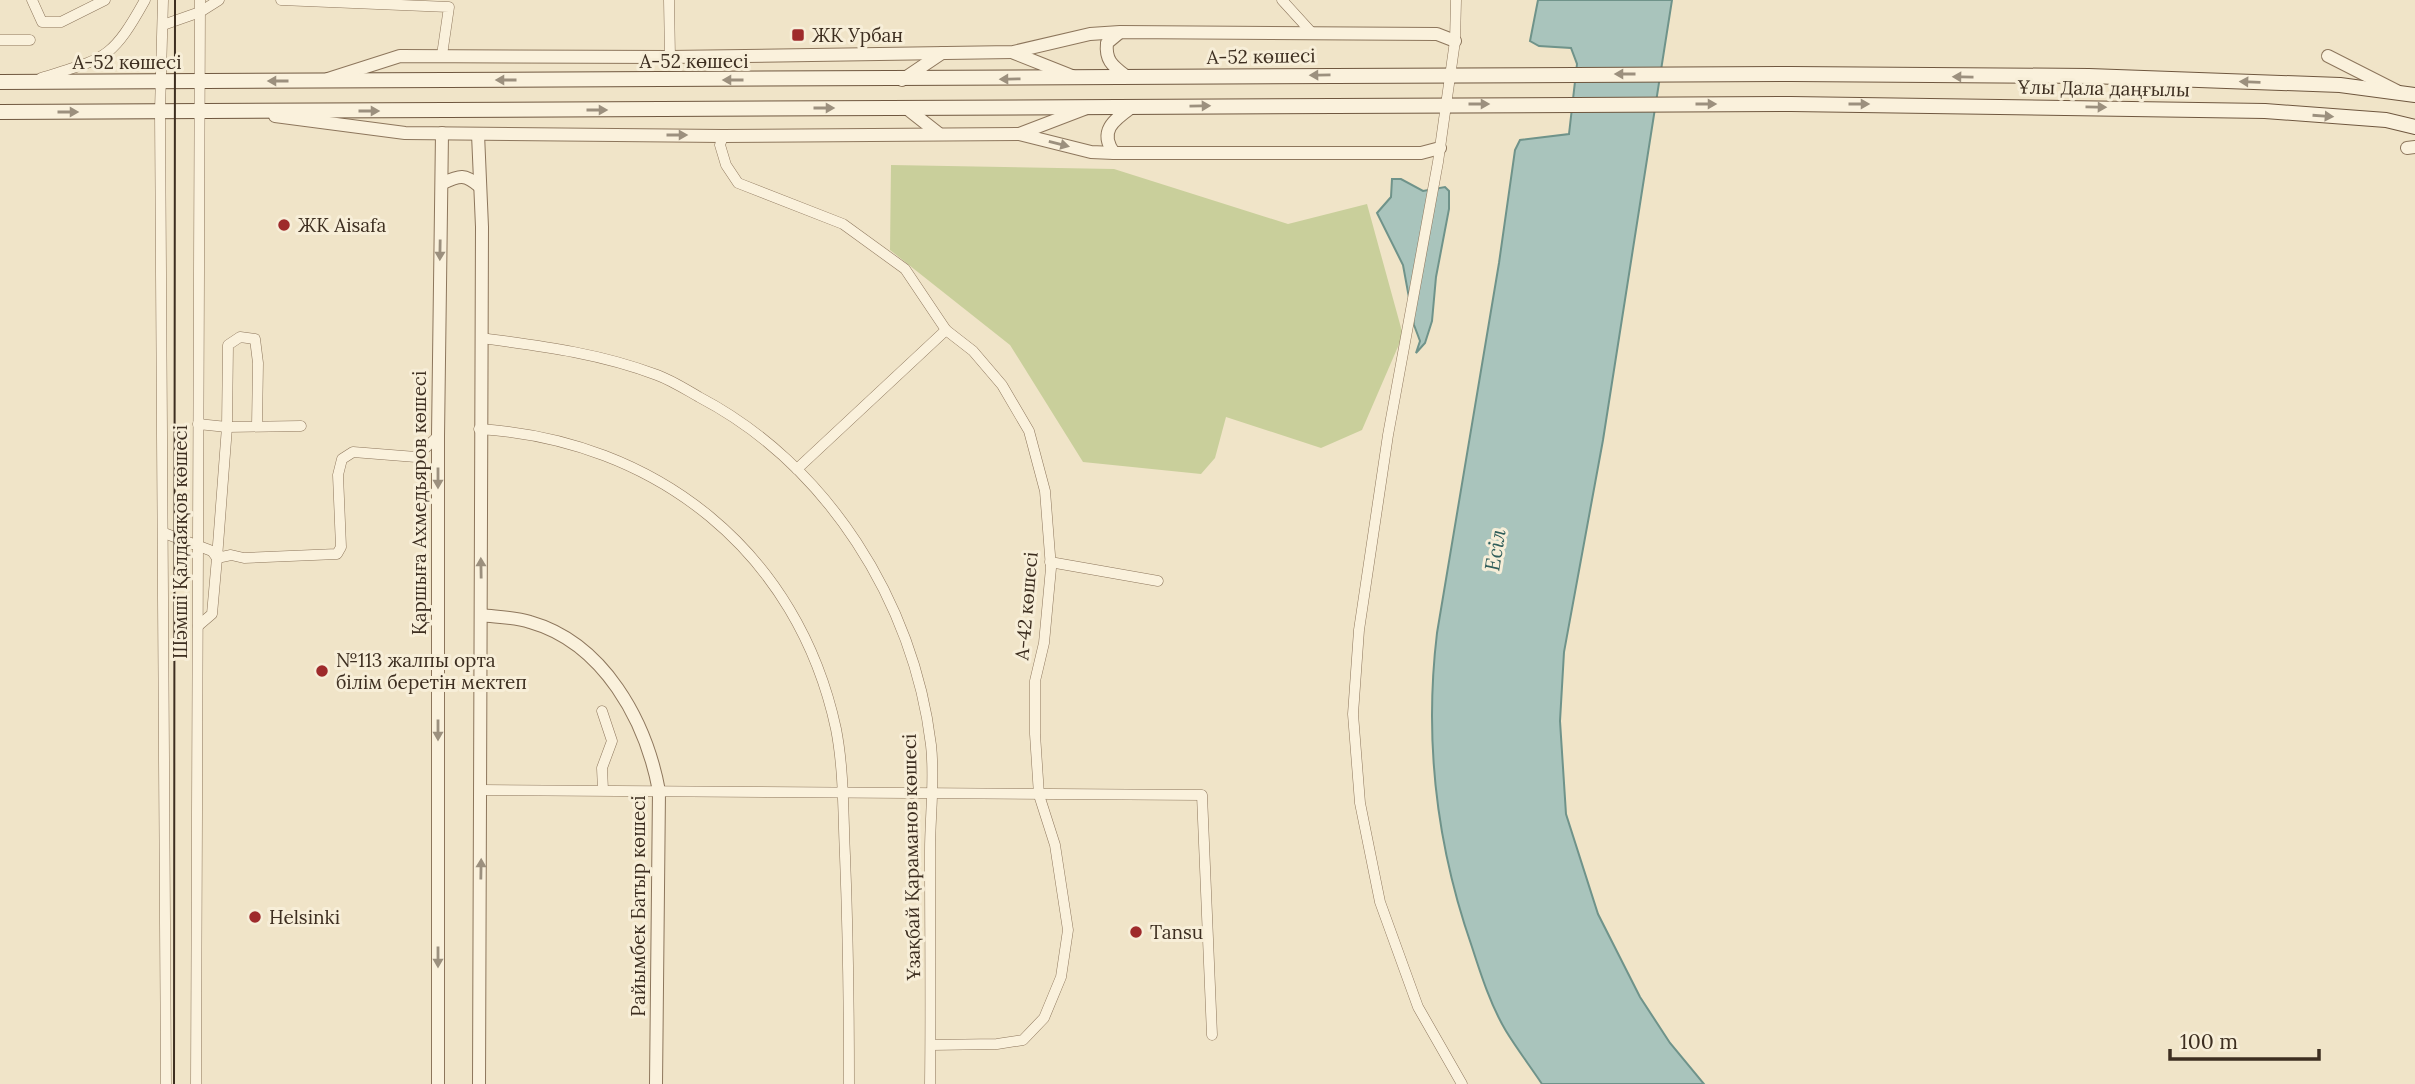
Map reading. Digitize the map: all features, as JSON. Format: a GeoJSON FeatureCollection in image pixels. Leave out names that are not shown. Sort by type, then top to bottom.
{"type":"FeatureCollection","features":[{"type":"Feature","properties":{"kind":"main road","name":"А-52 көшесі"},"geometry":{"type":"LineString","coordinates":[[0,82],[161,79],[902,80],[1389,74],[1791,74]]}},
{"type":"Feature","properties":{"kind":"main road","name":"Ұлы Дала даңғылы"},"geometry":{"type":"LineString","coordinates":[[1791,74],[2089,76],[2340,85],[2415,95]]}},
{"type":"Feature","properties":{"kind":"main road","name":"Ұлы Дала даңғылы"},"geometry":{"type":"LineString","coordinates":[[1132,107],[1791,104],[2265,111],[2386,120],[2415,127]]}},
{"type":"Feature","properties":{"kind":"main road"},"geometry":{"type":"LineString","coordinates":[[0,112],[1132,107]]}},
{"type":"Feature","properties":{"kind":"street"},"geometry":{"type":"LineString","coordinates":[[32,0],[42,22],[61,22],[106,0]]}},
{"type":"Feature","properties":{"kind":"street"},"geometry":{"type":"LineString","coordinates":[[27,83],[100,60],[123,39],[145,0]]}},
{"type":"Feature","properties":{"kind":"street","name":"Шәмші Қалдаяқов көшесі"},"geometry":{"type":"LineString","coordinates":[[163,0],[160,111],[166,1084]]}},
{"type":"Feature","properties":{"kind":"street","name":"Шәмші Қалдаяқов көшесі"},"geometry":{"type":"LineString","coordinates":[[196,1084],[200,0]]}},
{"type":"Feature","properties":{"kind":"street"},"geometry":{"type":"LineString","coordinates":[[163,25],[200,12],[219,0]]}},
{"type":"Feature","properties":{"kind":"street"},"geometry":{"type":"LineString","coordinates":[[281,0],[284,3],[449,3],[442,55]]}},
{"type":"Feature","properties":{"kind":"street"},"geometry":{"type":"LineString","coordinates":[[669,0],[670,57]]}},
{"type":"Feature","properties":{"kind":"street"},"geometry":{"type":"LineString","coordinates":[[1282,0],[1313,34]]}},
{"type":"Feature","properties":{"kind":"street"},"geometry":{"type":"LineString","coordinates":[[1456,0],[1455,41],[1440,148],[1388,435],[1359,630],[1353,714],[1360,803],[1380,902],[1418,1007],[1462,1084]]}},
{"type":"Feature","properties":{"kind":"street"},"geometry":{"type":"LineString","coordinates":[[436,3],[446,27]]}},
{"type":"Feature","properties":{"kind":"street"},"geometry":{"type":"LineString","coordinates":[[1120,32],[1107,43],[1106,55],[1112,65],[1127,77]]}},
{"type":"Feature","properties":{"kind":"street"},"geometry":{"type":"LineString","coordinates":[[323,80],[400,55],[670,57],[1013,52],[1090,34],[1120,32],[1437,34],[1455,41]]}},
{"type":"Feature","properties":{"kind":"street"},"geometry":{"type":"LineString","coordinates":[[0,40],[30,40]]}},
{"type":"Feature","properties":{"kind":"street"},"geometry":{"type":"LineString","coordinates":[[1013,52],[1079,78]]}},
{"type":"Feature","properties":{"kind":"street"},"geometry":{"type":"LineString","coordinates":[[902,80],[943,53]]}},
{"type":"Feature","properties":{"kind":"street"},"geometry":{"type":"LineString","coordinates":[[2328,56],[2397,91]]}},
{"type":"Feature","properties":{"kind":"street"},"geometry":{"type":"LineString","coordinates":[[905,107],[938,133]]}},
{"type":"Feature","properties":{"kind":"street"},"geometry":{"type":"LineString","coordinates":[[1018,134],[1090,107]]}},
{"type":"Feature","properties":{"kind":"street"},"geometry":{"type":"LineString","coordinates":[[1114,153],[1108,145],[1106,133],[1111,122],[1132,107]]}},
{"type":"Feature","properties":{"kind":"street"},"geometry":{"type":"LineString","coordinates":[[242,112],[405,133],[723,136],[1018,134],[1091,152],[1114,153],[1421,153],[1440,148]]}},
{"type":"Feature","properties":{"kind":"street","name":"Қаршыға Ахмедьяров көшесі"},"geometry":{"type":"LineString","coordinates":[[438,1084],[438,436],[442,133]]}},
{"type":"Feature","properties":{"kind":"street"},"geometry":{"type":"LineString","coordinates":[[478,134],[481,338],[479,1084]]}},
{"type":"Feature","properties":{"kind":"street","name":"А-42 көшесі"},"geometry":{"type":"LineString","coordinates":[[723,136],[720,145],[726,165],[738,183],[843,224],[905,269],[946,330],[973,351],[1002,384],[1029,431],[1045,491],[1050,562],[1044,643],[1035,681],[1039,795],[1055,845],[1068,930],[1061,976],[1044,1018],[1023,1040],[997,1044],[931,1045]]}},
{"type":"Feature","properties":{"kind":"street"},"geometry":{"type":"LineString","coordinates":[[443,183],[458,176],[467,176],[479,186]]}},
{"type":"Feature","properties":{"kind":"street"},"geometry":{"type":"LineString","coordinates":[[797,470],[946,330]]}},
{"type":"Feature","properties":{"kind":"street"},"geometry":{"type":"LineString","coordinates":[[198,626],[209,618],[214,607],[227,427],[228,345],[240,337],[255,339],[258,363],[257,426]]}},
{"type":"Feature","properties":{"kind":"street","name":"Ұзақбай Қараманов көшесі"},"geometry":{"type":"LineString","coordinates":[[481,338],[558,348],[607,358],[659,376],[725,410],[797,470],[823,498],[868,559],[900,623],[920,688],[931,747],[930,1084]]}},
{"type":"Feature","properties":{"kind":"street"},"geometry":{"type":"LineString","coordinates":[[198,424],[227,427],[301,426]]}},
{"type":"Feature","properties":{"kind":"street"},"geometry":{"type":"LineString","coordinates":[[480,429],[523,432],[578,444],[617,458],[659,479],[732,536],[771,582],[795,620],[818,666],[836,731],[842,791],[849,1084]]}},
{"type":"Feature","properties":{"kind":"street"},"geometry":{"type":"LineString","coordinates":[[217,558],[231,555],[244,558],[337,554],[341,547],[338,475],[342,459],[353,452],[416,457],[438,436]]}},
{"type":"Feature","properties":{"kind":"street"},"geometry":{"type":"LineString","coordinates":[[164,533],[212,551],[217,558]]}},
{"type":"Feature","properties":{"kind":"street"},"geometry":{"type":"LineString","coordinates":[[1050,562],[1158,580]]}},
{"type":"Feature","properties":{"kind":"street","name":"Райымбек Батыр көшесі"},"geometry":{"type":"LineString","coordinates":[[481,615],[531,622],[557,634],[586,654],[627,700],[652,755],[659,791],[656,1084]]}},
{"type":"Feature","properties":{"kind":"street"},"geometry":{"type":"LineString","coordinates":[[602,710],[612,741],[602,768],[603,790]]}},
{"type":"Feature","properties":{"kind":"street"},"geometry":{"type":"LineString","coordinates":[[481,790],[930,791],[1039,795],[1202,795],[1212,1035]]}},
{"type":"Feature","properties":{"kind":"green space"},"geometry":{"type":"Polygon","coordinates":[[[891,165],[1114,169],[1288,224],[1367,204],[1403,335],[1362,430],[1321,448],[1226,417],[1215,458],[1201,474],[1083,462],[1010,345],[890,250],[891,165]]]}},
{"type":"Feature","properties":{"kind":"water","name":"Есіл"},"geometry":{"type":"Polygon","coordinates":[[[1538,0],[1672,0],[1603,440],[1564,652],[1560,721],[1566,814],[1598,914],[1640,997],[1670,1043],[1704,1084],[1542,1084],[1506,1031],[1487,990],[1450,870],[1436,792],[1432,713],[1437,633],[1499,263],[1515,150],[1520,140],[1569,134],[1577,64],[1571,48],[1539,46],[1530,41],[1538,0]]]}},
{"type":"Feature","properties":{"kind":"water"},"geometry":{"type":"Polygon","coordinates":[[[1392,179],[1401,179],[1423,191],[1445,187],[1449,191],[1449,209],[1436,277],[1432,321],[1425,343],[1416,353],[1420,341],[1414,325],[1403,265],[1377,213],[1391,197],[1392,179]]]}},
{"type":"Feature","properties":{"kind":"tram line"},"geometry":{"type":"LineString","coordinates":[[174,1084],[175,0]]}},
{"type":"Feature","properties":{"kind":"place","name":"ЖК Урбан"},"geometry":{"type":"Point","coordinates":[798,35]}},
{"type":"Feature","properties":{"kind":"place","name":"ЖК Aisafa"},"geometry":{"type":"Point","coordinates":[284,225]}},
{"type":"Feature","properties":{"kind":"place","name":"№113 жалпы орта білім беретін мектеп"},"geometry":{"type":"Point","coordinates":[322,671]}},
{"type":"Feature","properties":{"kind":"place","name":"Helsinki"},"geometry":{"type":"Point","coordinates":[255,917]}},
{"type":"Feature","properties":{"kind":"place","name":"Tansu"},"geometry":{"type":"Point","coordinates":[1136,932]}}]}
